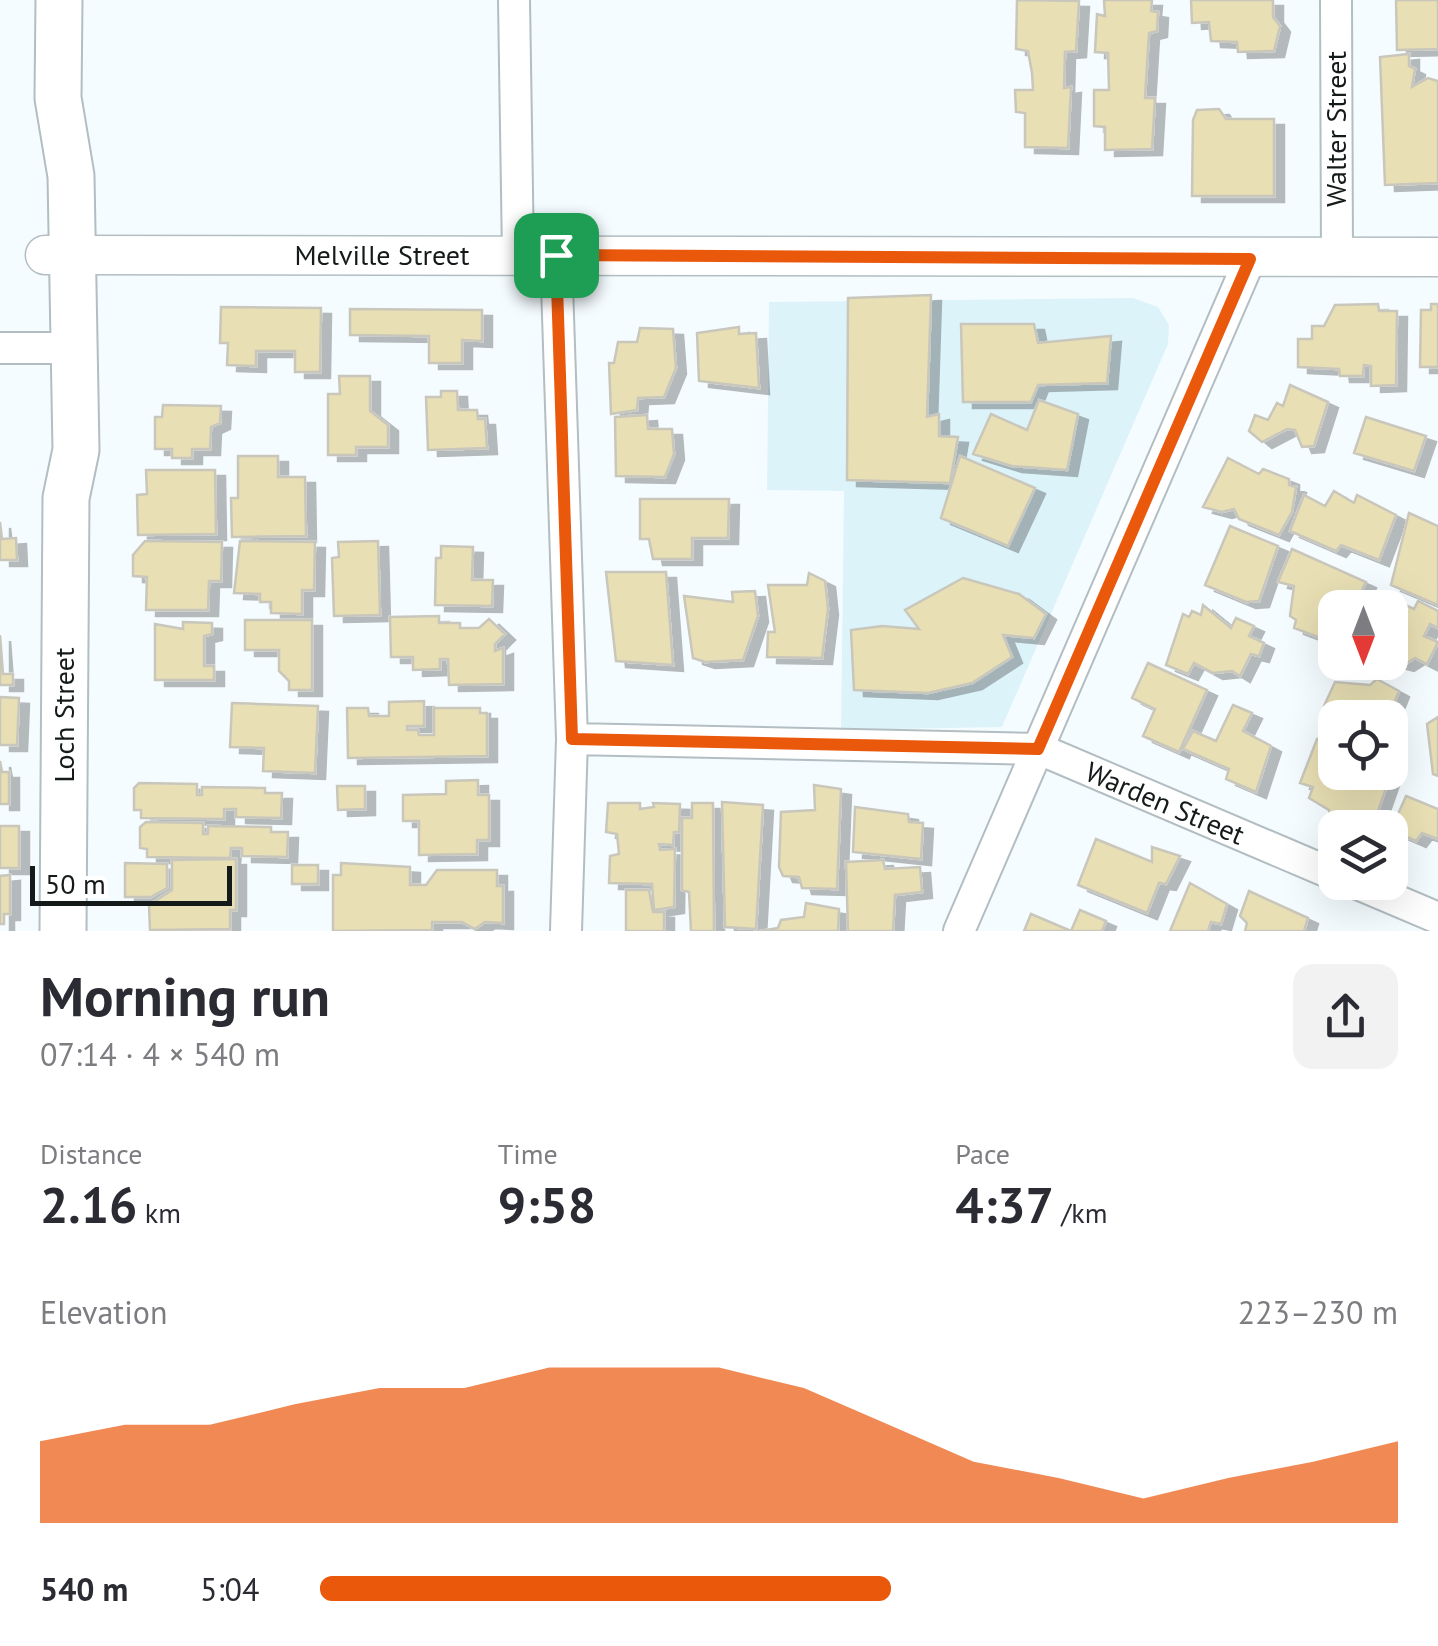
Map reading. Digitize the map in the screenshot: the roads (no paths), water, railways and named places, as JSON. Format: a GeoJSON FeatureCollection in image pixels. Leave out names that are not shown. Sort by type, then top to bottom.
{"type":"FeatureCollection","features":[{"type":"Feature","properties":{"kind":"main road","name":"Loch Street"},"geometry":{"type":"LineString","coordinates":[[59,0],[58,98],[71,176],[58,255],[59,348],[76,450],[66,498],[63,931]]}},
{"type":"Feature","properties":{"kind":"street"},"geometry":{"type":"LineString","coordinates":[[514,0],[518,255]]}},
{"type":"Feature","properties":{"kind":"street","name":"Walter Street"},"geometry":{"type":"LineString","coordinates":[[1336,0],[1336,258]]}},
{"type":"Feature","properties":{"kind":"street","name":"Melville Street"},"geometry":{"type":"LineString","coordinates":[[58,255],[1438,257]]}},
{"type":"Feature","properties":{"kind":"street"},"geometry":{"type":"LineString","coordinates":[[556,255],[572,739],[566,931]]}},
{"type":"Feature","properties":{"kind":"street"},"geometry":{"type":"LineString","coordinates":[[959,931],[1250,259]]}},
{"type":"Feature","properties":{"kind":"street"},"geometry":{"type":"LineString","coordinates":[[0,348],[59,348]]}},
{"type":"Feature","properties":{"kind":"street","name":"Warden Street"},"geometry":{"type":"LineString","coordinates":[[572,739],[1038,749],[1318,868]]}},
{"type":"Feature","properties":{"kind":"street"},"geometry":{"type":"LineString","coordinates":[[1396,900],[1438,918]]}}]}
